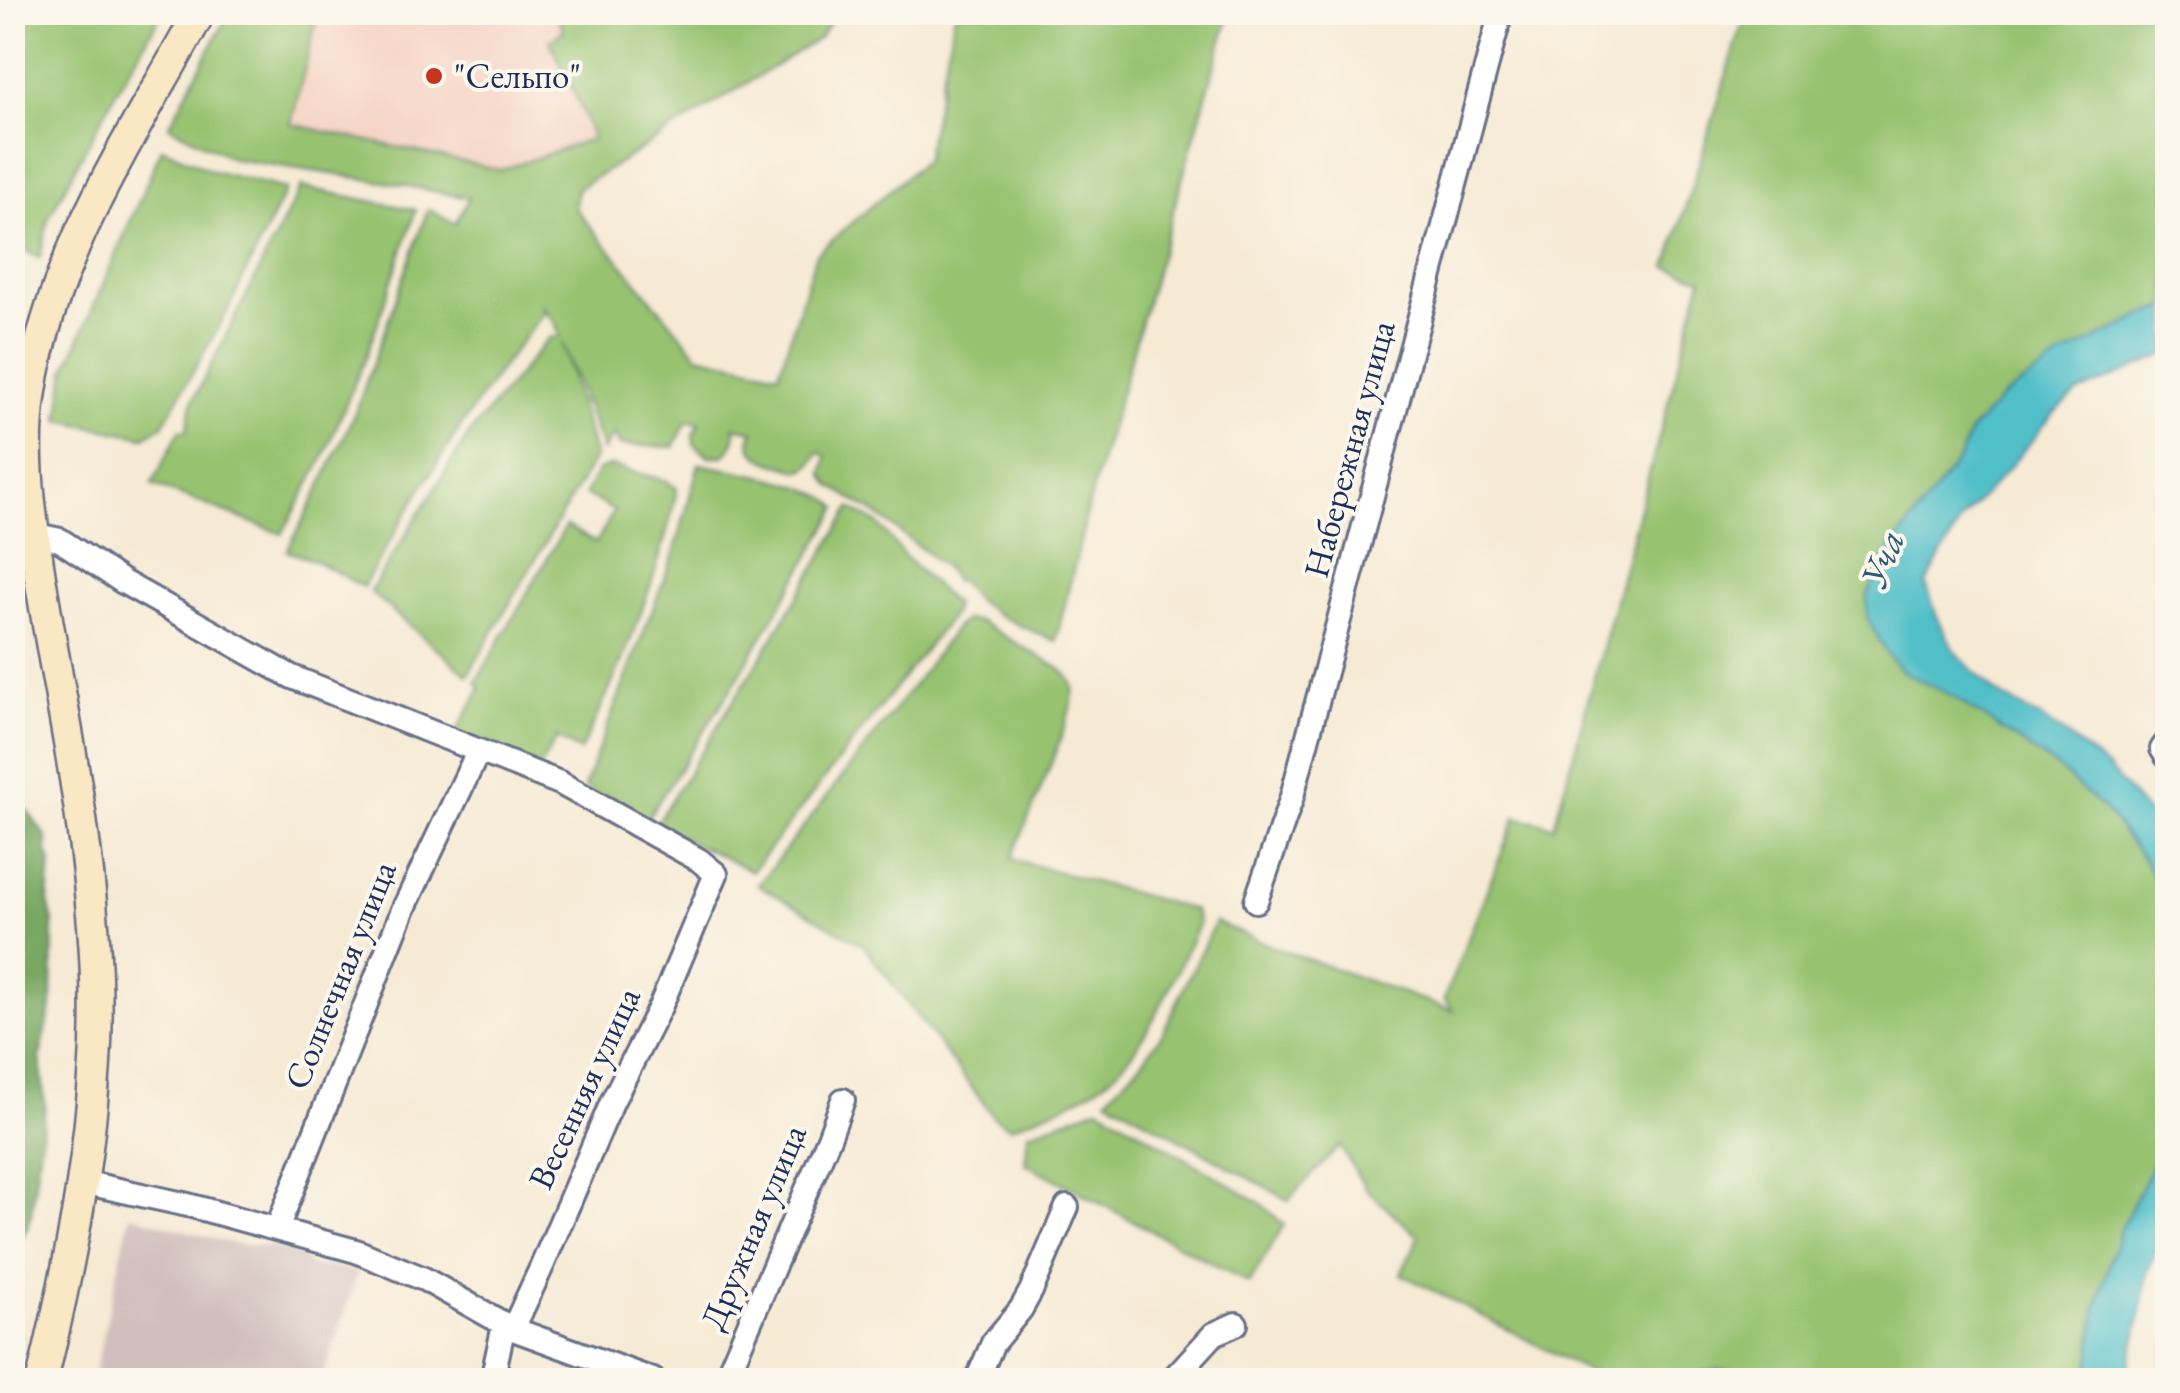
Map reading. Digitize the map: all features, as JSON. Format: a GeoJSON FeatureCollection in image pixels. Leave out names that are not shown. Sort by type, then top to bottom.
{"type":"FeatureCollection","features":[{"type":"Feature","properties":{"kind":"main road"},"geometry":{"type":"LineString","coordinates":[[42,1380],[70,1255],[90,1122],[96,966],[82,822],[34,538],[26,455],[28,412],[38,355],[54,300],[90,215],[200,12]]}},
{"type":"Feature","properties":{"kind":"street","name":"Набережная улица"},"geometry":{"type":"LineString","coordinates":[[1256,901],[1291,800],[1501,12]]}},
{"type":"Feature","properties":{"kind":"street"},"geometry":{"type":"LineString","coordinates":[[34,538],[60,540],[123,582],[292,677],[478,752]]}},
{"type":"Feature","properties":{"kind":"street"},"geometry":{"type":"LineString","coordinates":[[2168,741],[2162,749],[2168,758]]}},
{"type":"Feature","properties":{"kind":"street","name":"Весенняя улица"},"geometry":{"type":"LineString","coordinates":[[478,752],[560,784],[700,860],[716,874],[542,1266],[508,1327],[492,1380]]}},
{"type":"Feature","properties":{"kind":"street","name":"Солнечная улица"},"geometry":{"type":"LineString","coordinates":[[277,1228],[403,910],[478,752]]}},
{"type":"Feature","properties":{"kind":"street","name":"Дружная улица"},"geometry":{"type":"LineString","coordinates":[[725,1380],[843,1100]]}},
{"type":"Feature","properties":{"kind":"street"},"geometry":{"type":"LineString","coordinates":[[82,1182],[158,1197],[356,1251],[424,1279],[508,1327],[653,1380]]}},
{"type":"Feature","properties":{"kind":"street"},"geometry":{"type":"LineString","coordinates":[[977,1380],[993,1342],[1031,1291],[1067,1206]]}},
{"type":"Feature","properties":{"kind":"street"},"geometry":{"type":"LineString","coordinates":[[1172,1380],[1214,1334],[1236,1324]]}},
{"type":"Feature","properties":{"kind":"shaded area","name":"\"Сельпо\""},"geometry":{"type":"Polygon","coordinates":[[[319,13],[556,13],[593,139],[501,170],[290,123],[319,13]]]}},
{"type":"Feature","properties":{"kind":"shaded area"},"geometry":{"type":"Polygon","coordinates":[[[130,1215],[234,1244],[297,1252],[312,1266],[358,1272],[322,1380],[93,1380],[130,1215]]]}},
{"type":"Feature","properties":{"kind":"green space"},"geometry":{"type":"Polygon","coordinates":[[[13,12],[162,13],[48,219],[40,258],[13,245],[13,12]]]}},
{"type":"Feature","properties":{"kind":"green space"},"geometry":{"type":"Polygon","coordinates":[[[229,13],[273,13],[316,22],[291,124],[501,170],[592,139],[550,41],[564,30],[556,13],[837,13],[818,39],[577,189],[575,208],[698,355],[779,373],[816,254],[925,160],[955,13],[1230,13],[1093,488],[1056,641],[990,610],[960,580],[954,581],[945,567],[878,515],[830,485],[823,474],[827,457],[819,452],[807,468],[794,469],[758,455],[751,445],[754,431],[734,427],[735,439],[727,453],[709,456],[694,444],[693,434],[700,423],[687,421],[674,447],[620,445],[614,434],[603,451],[562,342],[595,457],[468,675],[370,592],[470,433],[549,338],[560,336],[541,305],[544,313],[470,412],[363,587],[316,561],[287,551],[357,408],[428,209],[455,224],[469,198],[234,159],[169,126],[229,13]]]}},
{"type":"Feature","properties":{"kind":"green space"},"geometry":{"type":"Polygon","coordinates":[[[1746,13],[2167,13],[2167,307],[2063,356],[2004,396],[1970,431],[1960,458],[1884,558],[1901,671],[1949,694],[2057,767],[2106,811],[2144,860],[2167,903],[2167,1136],[2119,1233],[2096,1308],[2088,1380],[1771,1380],[1740,1371],[1718,1370],[1678,1380],[1605,1380],[1401,1274],[1419,1237],[1366,1189],[1340,1146],[1288,1200],[1107,1098],[1142,1062],[1162,1034],[1215,922],[1453,1011],[1444,999],[1516,817],[1554,826],[1702,278],[1667,267],[1746,13]]]}},
{"type":"Feature","properties":{"kind":"green space"},"geometry":{"type":"Polygon","coordinates":[[[162,148],[212,171],[286,189],[227,312],[163,425],[145,437],[59,420],[66,370],[162,148]]]}},
{"type":"Feature","properties":{"kind":"green space"},"geometry":{"type":"Polygon","coordinates":[[[301,187],[416,210],[366,356],[321,463],[282,534],[152,484],[180,430],[187,430],[192,403],[301,187]]]}},
{"type":"Feature","properties":{"kind":"green space"},"geometry":{"type":"Polygon","coordinates":[[[699,464],[794,484],[838,508],[734,684],[649,816],[641,820],[584,787],[674,554],[699,464]]]}},
{"type":"Feature","properties":{"kind":"green space"},"geometry":{"type":"Polygon","coordinates":[[[610,466],[667,481],[677,489],[660,557],[637,623],[580,751],[557,738],[539,768],[456,733],[481,688],[476,682],[566,526],[596,543],[614,511],[585,494],[598,470],[610,466]]]}},
{"type":"Feature","properties":{"kind":"green space"},"geometry":{"type":"Polygon","coordinates":[[[851,508],[878,524],[905,557],[954,604],[952,615],[752,871],[655,825],[851,508]]]}},
{"type":"Feature","properties":{"kind":"green space"},"geometry":{"type":"Polygon","coordinates":[[[965,620],[978,621],[1059,668],[1073,686],[1059,742],[1012,859],[1194,910],[1199,923],[1149,1027],[1123,1064],[1087,1093],[1010,1127],[994,1117],[863,945],[758,885],[965,620]]]}},
{"type":"Feature","properties":{"kind":"green space"},"geometry":{"type":"Polygon","coordinates":[[[26,809],[47,838],[51,862],[48,902],[53,923],[52,1003],[40,1056],[45,1107],[31,1214],[26,1231],[14,1244],[12,820],[26,809]]]}},
{"type":"Feature","properties":{"kind":"green space"},"geometry":{"type":"Polygon","coordinates":[[[1099,1107],[1259,1202],[1284,1225],[1249,1283],[1025,1163],[1028,1133],[1099,1107]]]}},
{"type":"Feature","properties":{"kind":"water"},"geometry":{"type":"Polygon","coordinates":[[[2167,307],[2167,354],[2077,393],[2054,413],[1961,520],[1926,584],[1938,620],[1957,654],[1994,691],[2060,730],[2108,768],[2166,836],[2167,903],[2144,860],[2106,811],[2057,767],[1949,694],[1901,671],[1867,617],[1868,594],[1884,558],[1960,458],[1970,431],[2004,396],[2063,356],[2167,307]]]}},
{"type":"Feature","properties":{"kind":"water"},"geometry":{"type":"Polygon","coordinates":[[[2167,1136],[2167,1224],[2147,1274],[2125,1380],[2088,1380],[2096,1308],[2119,1233],[2167,1136]]]}},
{"type":"Feature","properties":{"kind":"water"},"geometry":{"type":"Polygon","coordinates":[[[1718,1370],[1752,1374],[1771,1380],[1678,1380],[1718,1370]]]}},
{"type":"Feature","properties":{"kind":"place","name":"\"Сельпо\""},"geometry":{"type":"Point","coordinates":[434,76]}},
{"type":"Feature","properties":{"kind":"water label","name":"Уча"},"geometry":{"type":"Point","coordinates":[1882,559]}}]}
